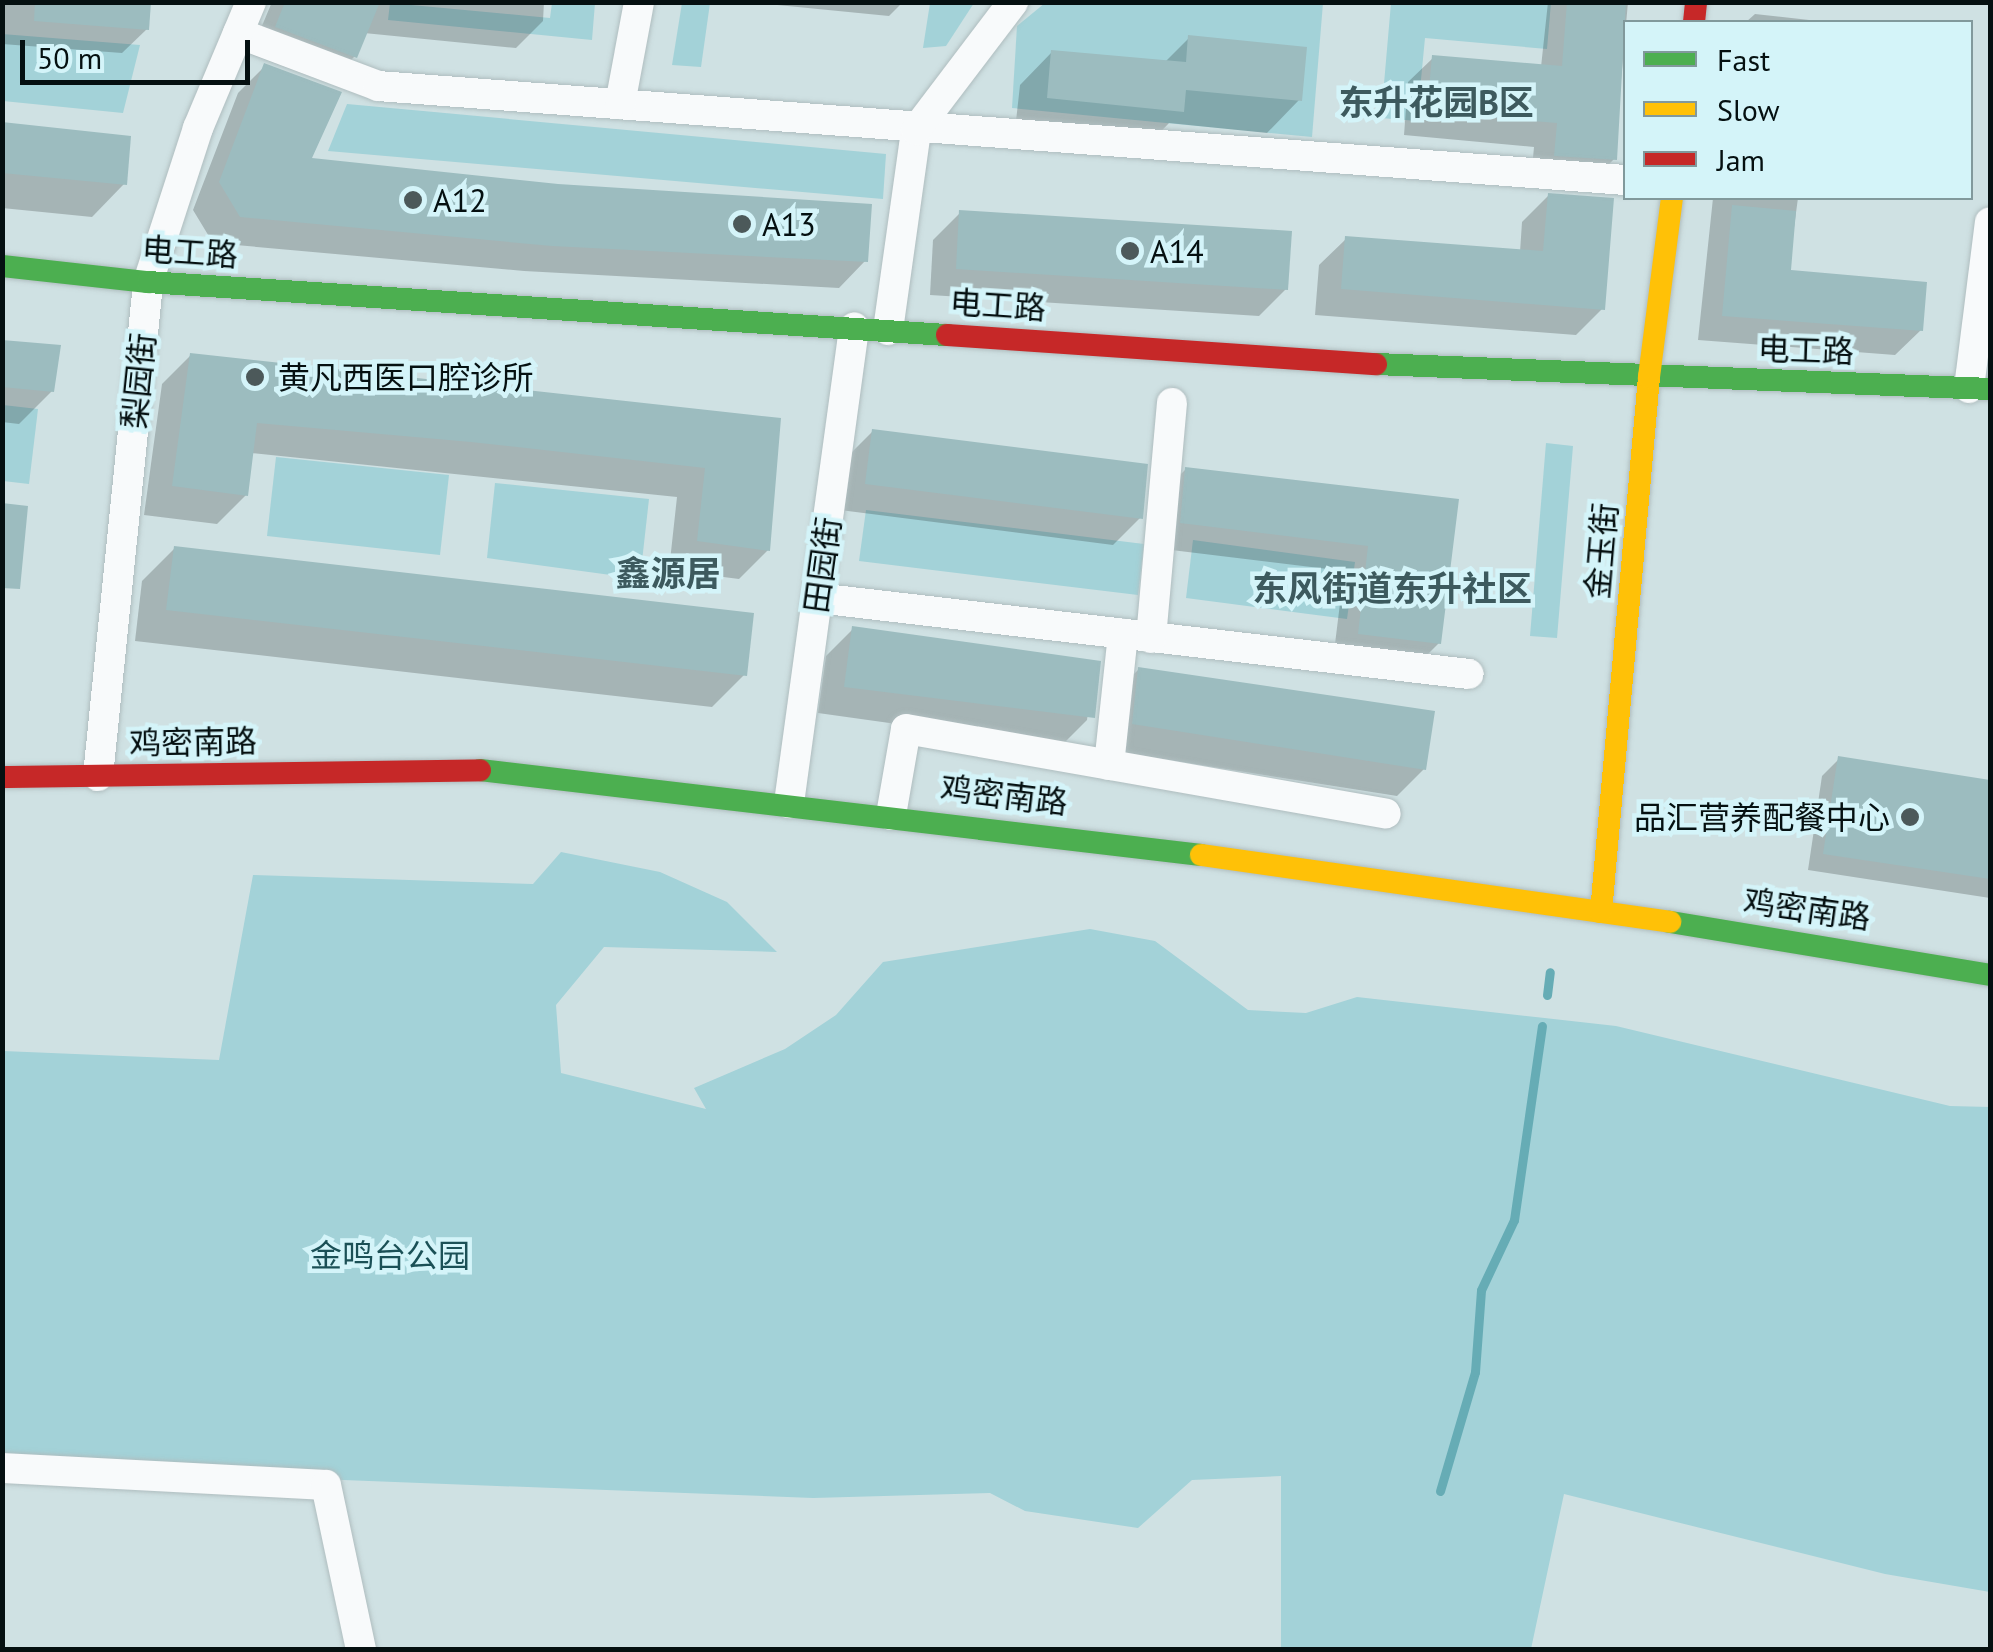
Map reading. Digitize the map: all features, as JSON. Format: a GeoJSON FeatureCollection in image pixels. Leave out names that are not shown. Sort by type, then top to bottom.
{"type":"FeatureCollection","features":[{"type":"Feature","properties":{"kind":"main road","name":"金玉街"},"geometry":{"type":"LineString","coordinates":[[1601,912],[1649,377],[1672,200]]}},
{"type":"Feature","properties":{"kind":"main road","name":"电工路"},"geometry":{"type":"LineString","coordinates":[[2,266],[148,282],[888,330],[1649,377],[1980,389]]}},
{"type":"Feature","properties":{"kind":"main road","name":"鸡密南路"},"geometry":{"type":"LineString","coordinates":[[2,777],[489,770],[891,814],[1601,912],[1990,975]]}},
{"type":"Feature","properties":{"kind":"street","name":"梨园街"},"geometry":{"type":"LineString","coordinates":[[98,776],[148,282],[198,128],[251,2]]}},
{"type":"Feature","properties":{"kind":"street"},"geometry":{"type":"LineString","coordinates":[[620,104],[638,2]]}},
{"type":"Feature","properties":{"kind":"street"},"geometry":{"type":"LineString","coordinates":[[888,330],[916,130],[1012,2]]}},
{"type":"Feature","properties":{"kind":"street"},"geometry":{"type":"LineString","coordinates":[[238,33],[378,86],[916,130],[1623,180]]}},
{"type":"Feature","properties":{"kind":"street"},"geometry":{"type":"LineString","coordinates":[[1980,389],[1990,236]]}},
{"type":"Feature","properties":{"kind":"street","name":"田园街"},"geometry":{"type":"LineString","coordinates":[[789,804],[854,327]]}},
{"type":"Feature","properties":{"kind":"street"},"geometry":{"type":"LineString","coordinates":[[1108,765],[1137,636],[1172,403]]}},
{"type":"Feature","properties":{"kind":"street"},"geometry":{"type":"LineString","coordinates":[[817,598],[1469,674]]}},
{"type":"Feature","properties":{"kind":"street"},"geometry":{"type":"LineString","coordinates":[[891,814],[906,729],[1386,814]]}},
{"type":"Feature","properties":{"kind":"street"},"geometry":{"type":"LineString","coordinates":[[2,1468],[326,1484],[360,1650]]}},
{"type":"Feature","properties":{"kind":"green space"},"geometry":{"type":"Polygon","coordinates":[[[390,3],[550,18],[552,3],[595,3],[592,40],[388,20],[390,3]]]}},
{"type":"Feature","properties":{"kind":"green space"},"geometry":{"type":"Polygon","coordinates":[[[682,3],[710,3],[701,67],[672,65],[682,3]]]}},
{"type":"Feature","properties":{"kind":"green space"},"geometry":{"type":"Polygon","coordinates":[[[930,3],[974,3],[946,46],[923,48],[930,3]]]}},
{"type":"Feature","properties":{"kind":"green space"},"geometry":{"type":"Polygon","coordinates":[[[1045,3],[1323,3],[1312,137],[1012,108],[1017,26],[1045,3]]]}},
{"type":"Feature","properties":{"kind":"green space"},"geometry":{"type":"Polygon","coordinates":[[[1391,3],[1551,3],[1547,49],[1425,38],[1417,121],[1381,118],[1391,3]]]}},
{"type":"Feature","properties":{"kind":"green space"},"geometry":{"type":"Polygon","coordinates":[[[2,34],[140,45],[123,113],[3,101],[2,34]]]}},
{"type":"Feature","properties":{"kind":"green space"},"geometry":{"type":"Polygon","coordinates":[[[347,104],[886,154],[883,199],[328,151],[347,104]]]}},
{"type":"Feature","properties":{"kind":"green space"},"geometry":{"type":"Polygon","coordinates":[[[3,405],[38,409],[29,484],[3,481],[3,405]]]}},
{"type":"Feature","properties":{"kind":"green space"},"geometry":{"type":"Polygon","coordinates":[[[1546,443],[1573,446],[1557,638],[1530,636],[1546,443]]]}},
{"type":"Feature","properties":{"kind":"green space"},"geometry":{"type":"Polygon","coordinates":[[[276,457],[449,475],[440,555],[267,536],[276,457]]]}},
{"type":"Feature","properties":{"kind":"green space"},"geometry":{"type":"Polygon","coordinates":[[[495,483],[649,499],[640,579],[487,558],[495,483]]]}},
{"type":"Feature","properties":{"kind":"green space"},"geometry":{"type":"Polygon","coordinates":[[[866,510],[1144,544],[1138,595],[859,561],[866,510]]]}},
{"type":"Feature","properties":{"kind":"green space"},"geometry":{"type":"Polygon","coordinates":[[[1193,540],[1355,562],[1347,619],[1186,598],[1193,540]]]}},
{"type":"Feature","properties":{"kind":"green space","name":"金鸣台公园"},"geometry":{"type":"Polygon","coordinates":[[[561,852],[660,872],[727,902],[777,952],[604,947],[556,1005],[561,1073],[706,1109],[694,1088],[785,1049],[836,1015],[883,962],[1090,929],[1155,941],[1248,1010],[1306,1013],[1357,997],[1616,1026],[1950,1106],[1990,1107],[1990,1592],[1885,1574],[1564,1494],[1531,1649],[1281,1649],[1281,1476],[1192,1480],[1138,1528],[1025,1511],[990,1493],[813,1498],[3,1467],[3,1051],[219,1060],[253,875],[533,884],[561,852]]]}},
{"type":"Feature","properties":{"kind":"building"},"geometry":{"type":"Polygon","coordinates":[[[35,2],[151,2],[149,30],[34,21],[35,2]]]}},
{"type":"Feature","properties":{"kind":"building"},"geometry":{"type":"Polygon","coordinates":[[[285,2],[380,2],[357,58],[275,27],[285,2]]]}},
{"type":"Feature","properties":{"kind":"building"},"geometry":{"type":"Polygon","coordinates":[[[1567,2],[1626,2],[1617,160],[1554,156],[1557,123],[1427,112],[1432,55],[1562,66],[1567,2]]]}},
{"type":"Feature","properties":{"kind":"building"},"geometry":{"type":"Polygon","coordinates":[[[1188,35],[1307,47],[1302,101],[1186,90],[1184,112],[1047,98],[1051,50],[1186,62],[1188,35]]]}},
{"type":"Feature","properties":{"kind":"building"},"geometry":{"type":"Polygon","coordinates":[[[264,63],[342,92],[312,158],[558,184],[872,204],[868,262],[552,246],[240,217],[219,182],[264,63]]]}},
{"type":"Feature","properties":{"kind":"building"},"geometry":{"type":"Polygon","coordinates":[[[2,122],[131,136],[127,185],[2,173],[2,122]]]}},
{"type":"Feature","properties":{"kind":"building"},"geometry":{"type":"Polygon","coordinates":[[[1548,193],[1614,198],[1605,310],[1341,289],[1345,236],[1543,251],[1548,193]]]}},
{"type":"Feature","properties":{"kind":"building"},"geometry":{"type":"Polygon","coordinates":[[[1732,205],[1796,211],[1791,270],[1927,282],[1923,331],[1722,316],[1732,205]]]}},
{"type":"Feature","properties":{"kind":"building","name":"A14"},"geometry":{"type":"Polygon","coordinates":[[[959,210],[1292,231],[1288,290],[956,269],[959,210]]]}},
{"type":"Feature","properties":{"kind":"building"},"geometry":{"type":"Polygon","coordinates":[[[2,340],[61,345],[54,392],[2,387],[2,340]]]}},
{"type":"Feature","properties":{"kind":"building"},"geometry":{"type":"Polygon","coordinates":[[[190,353],[781,418],[770,551],[697,541],[705,468],[471,442],[257,423],[248,496],[172,486],[190,353]]]}},
{"type":"Feature","properties":{"kind":"building"},"geometry":{"type":"Polygon","coordinates":[[[872,429],[1148,464],[1143,519],[865,484],[872,429]]]}},
{"type":"Feature","properties":{"kind":"building"},"geometry":{"type":"Polygon","coordinates":[[[1185,467],[1459,499],[1441,644],[1358,634],[1368,546],[1180,523],[1185,467]]]}},
{"type":"Feature","properties":{"kind":"building"},"geometry":{"type":"Polygon","coordinates":[[[2,503],[28,506],[20,589],[2,588],[2,503]]]}},
{"type":"Feature","properties":{"kind":"building"},"geometry":{"type":"Polygon","coordinates":[[[174,546],[754,613],[747,676],[166,610],[174,546]]]}},
{"type":"Feature","properties":{"kind":"building"},"geometry":{"type":"Polygon","coordinates":[[[852,626],[1101,661],[1095,718],[844,687],[852,626]]]}},
{"type":"Feature","properties":{"kind":"building"},"geometry":{"type":"Polygon","coordinates":[[[1138,667],[1435,711],[1426,770],[1132,724],[1138,667]]]}},
{"type":"Feature","properties":{"kind":"building","name":"品汇营养配餐中心"},"geometry":{"type":"Polygon","coordinates":[[[1838,756],[1990,780],[1990,879],[1823,854],[1838,756]]]}},
{"type":"Feature","properties":{"kind":"waterway"},"geometry":{"type":"LineString","coordinates":[[1547,995],[1550,972]]}},
{"type":"Feature","properties":{"kind":"waterway"},"geometry":{"type":"LineString","coordinates":[[1440,1491],[1475,1372],[1481,1290],[1514,1220],[1542,1026]]}},
{"type":"Feature","properties":{"kind":"traffic: fast"},"geometry":{"type":"LineString","coordinates":[[2,266],[148,282],[947,335]]}},
{"type":"Feature","properties":{"kind":"traffic: fast"},"geometry":{"type":"LineString","coordinates":[[1376,364],[1990,389]]}},
{"type":"Feature","properties":{"kind":"traffic: fast"},"geometry":{"type":"LineString","coordinates":[[480,770],[1201,855]]}},
{"type":"Feature","properties":{"kind":"traffic: fast"},"geometry":{"type":"LineString","coordinates":[[1670,922],[1990,975]]}},
{"type":"Feature","properties":{"kind":"traffic: slow"},"geometry":{"type":"LineString","coordinates":[[1601,912],[1649,377],[1672,200]]}},
{"type":"Feature","properties":{"kind":"traffic: slow"},"geometry":{"type":"LineString","coordinates":[[1201,855],[1670,922]]}},
{"type":"Feature","properties":{"kind":"traffic: jam"},"geometry":{"type":"LineString","coordinates":[[1694,20],[1696,2]]}},
{"type":"Feature","properties":{"kind":"traffic: jam"},"geometry":{"type":"LineString","coordinates":[[947,335],[1376,364]]}},
{"type":"Feature","properties":{"kind":"traffic: jam"},"geometry":{"type":"LineString","coordinates":[[2,777],[480,770]]}},
{"type":"Feature","properties":{"kind":"place","name":"A12"},"geometry":{"type":"Point","coordinates":[413,200]}},
{"type":"Feature","properties":{"kind":"place","name":"A13"},"geometry":{"type":"Point","coordinates":[742,224]}},
{"type":"Feature","properties":{"kind":"place","name":"A14"},"geometry":{"type":"Point","coordinates":[1130,251]}},
{"type":"Feature","properties":{"kind":"place","name":"黄凡西医口腔诊所"},"geometry":{"type":"Point","coordinates":[255,377]}},
{"type":"Feature","properties":{"kind":"place","name":"品汇营养配餐中心"},"geometry":{"type":"Point","coordinates":[1910,817]}},
{"type":"Feature","properties":{"kind":"district","name":"东升花园B区"},"geometry":{"type":"Point","coordinates":[1436,102]}},
{"type":"Feature","properties":{"kind":"district","name":"鑫源居"},"geometry":{"type":"Point","coordinates":[668,573]}},
{"type":"Feature","properties":{"kind":"district","name":"东风街道东升社区"},"geometry":{"type":"Point","coordinates":[1392,588]}}]}
